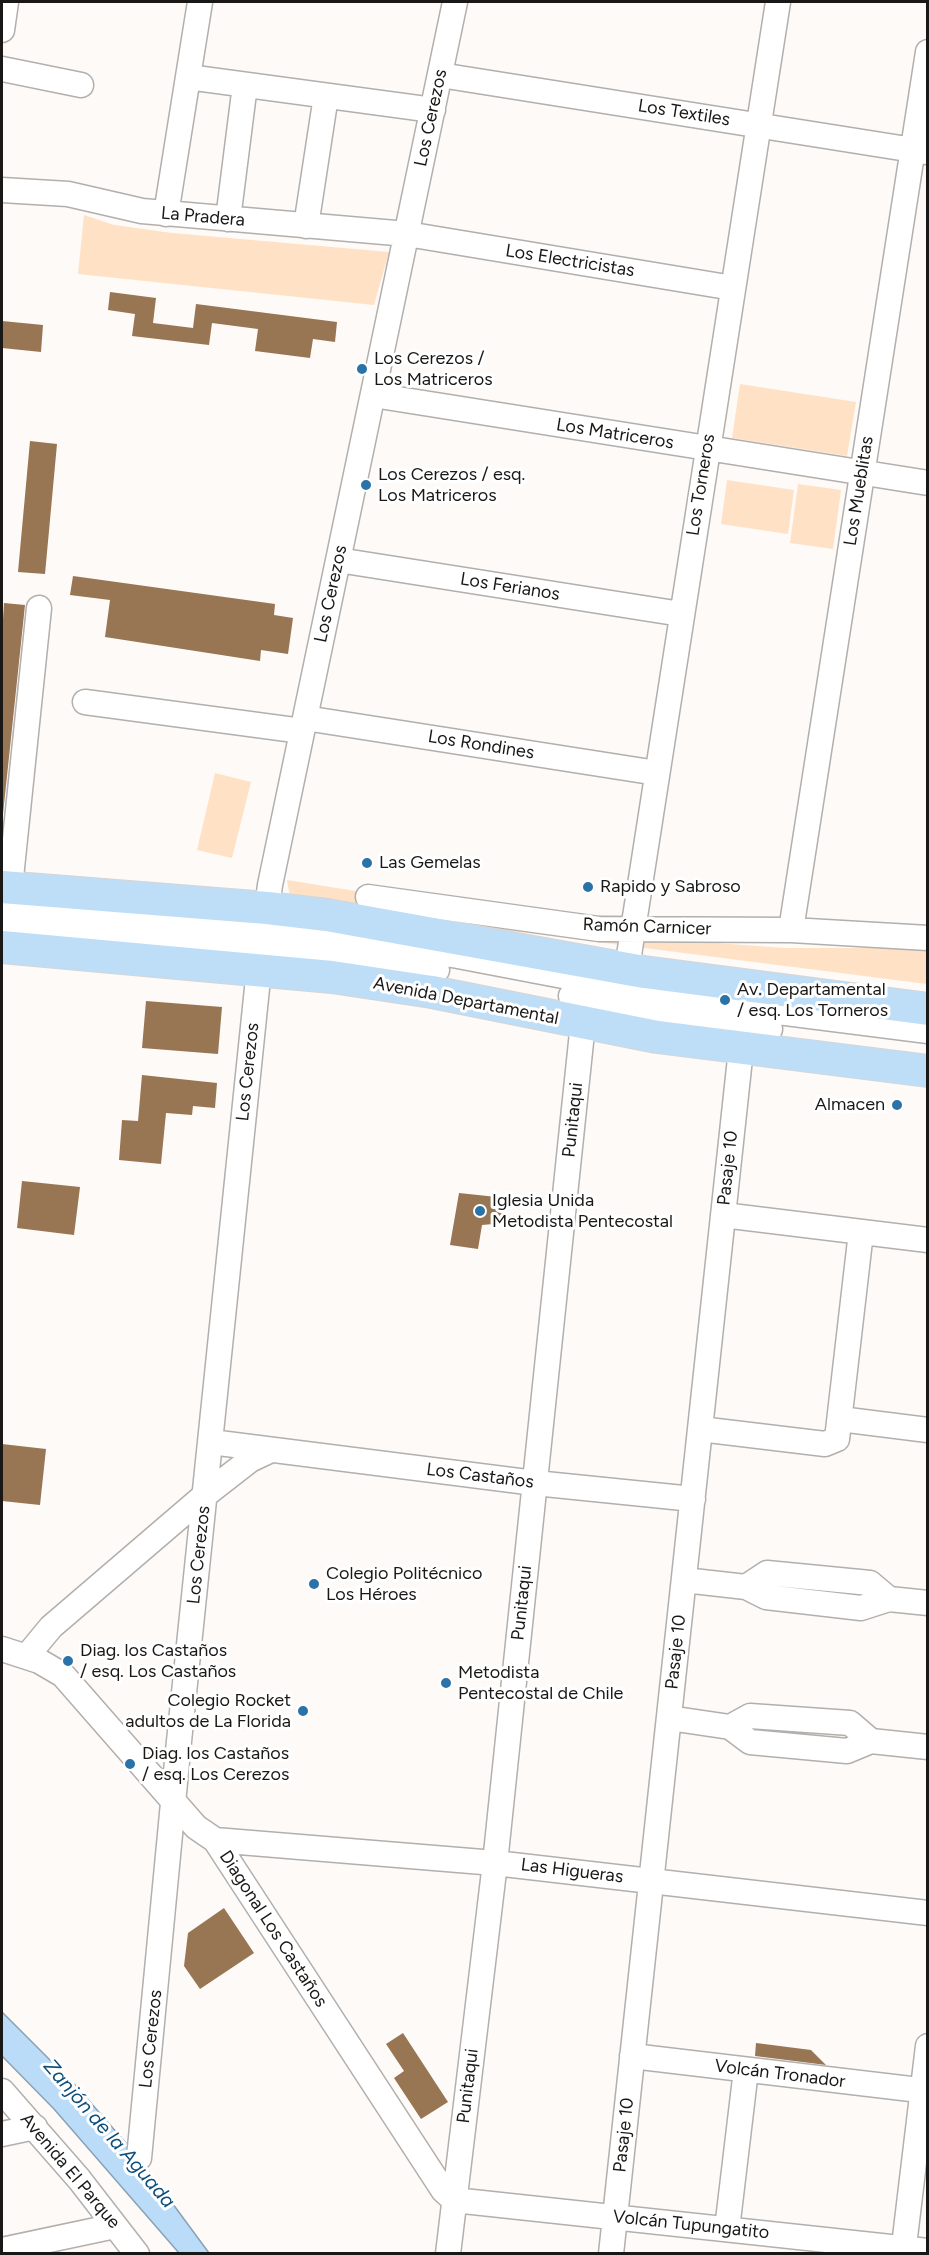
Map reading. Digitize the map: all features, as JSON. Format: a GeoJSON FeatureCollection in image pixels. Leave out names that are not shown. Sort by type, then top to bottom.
{"type":"FeatureCollection","features":[{"type":"Feature","properties":{"kind":"main road","name":"Avenida Departamental"},"geometry":{"type":"LineString","coordinates":[[4,894],[263,938],[432,992],[583,1023],[741,1049],[927,1071]]}},
{"type":"Feature","properties":{"kind":"main road","name":"Avenida Departamental"},"geometry":{"type":"LineString","coordinates":[[6,942],[465,938],[627,968],[927,1009]]}},
{"type":"Feature","properties":{"kind":"street"},"geometry":{"type":"LineString","coordinates":[[2,30],[6,2]]}},
{"type":"Feature","properties":{"kind":"street"},"geometry":{"type":"LineString","coordinates":[[166,214],[200,2]]}},
{"type":"Feature","properties":{"kind":"street","name":"Los Cerezos"},"geometry":{"type":"LineString","coordinates":[[139,2157],[178,1751],[263,938],[304,724],[433,110],[452,2]]}},
{"type":"Feature","properties":{"kind":"street","name":"Los Torneros"},"geometry":{"type":"LineString","coordinates":[[627,968],[778,2]]}},
{"type":"Feature","properties":{"kind":"street","name":"Los Mueblitas"},"geometry":{"type":"LineString","coordinates":[[791,930],[862,473],[920,151],[927,52]]}},
{"type":"Feature","properties":{"kind":"street"},"geometry":{"type":"LineString","coordinates":[[2,69],[81,85]]}},
{"type":"Feature","properties":{"kind":"street","name":"Los Textiles"},"geometry":{"type":"LineString","coordinates":[[440,75],[920,151]]}},
{"type":"Feature","properties":{"kind":"street"},"geometry":{"type":"LineString","coordinates":[[188,77],[433,110]]}},
{"type":"Feature","properties":{"kind":"street"},"geometry":{"type":"LineString","coordinates":[[228,219],[245,84]]}},
{"type":"Feature","properties":{"kind":"street"},"geometry":{"type":"LineString","coordinates":[[306,226],[326,96]]}},
{"type":"Feature","properties":{"kind":"street","name":"La Pradera"},"geometry":{"type":"LineString","coordinates":[[2,190],[69,194],[125,208],[166,214],[406,234]]}},
{"type":"Feature","properties":{"kind":"street","name":"Los Electricistas"},"geometry":{"type":"LineString","coordinates":[[406,234],[733,288]]}},
{"type":"Feature","properties":{"kind":"street","name":"Los Matriceros"},"geometry":{"type":"LineString","coordinates":[[373,395],[927,483]]}},
{"type":"Feature","properties":{"kind":"street","name":"Los Ferianos"},"geometry":{"type":"LineString","coordinates":[[338,560],[681,614]]}},
{"type":"Feature","properties":{"kind":"street"},"geometry":{"type":"LineString","coordinates":[[4,894],[39,608]]}},
{"type":"Feature","properties":{"kind":"street","name":"Los Rondines"},"geometry":{"type":"LineString","coordinates":[[85,702],[304,724],[657,772]]}},
{"type":"Feature","properties":{"kind":"street","name":"Ramón Carnicer"},"geometry":{"type":"LineString","coordinates":[[368,897],[599,929],[791,930],[927,938]]}},
{"type":"Feature","properties":{"kind":"street"},"geometry":{"type":"LineString","coordinates":[[263,938],[458,956],[699,1002],[927,1031]]}},
{"type":"Feature","properties":{"kind":"street"},"geometry":{"type":"LineString","coordinates":[[263,938],[472,975],[616,1005],[719,1023],[927,1048]]}},
{"type":"Feature","properties":{"kind":"street","name":"Punitaqui"},"geometry":{"type":"LineString","coordinates":[[448,2253],[495,1863],[583,1023]]}},
{"type":"Feature","properties":{"kind":"street","name":"Pasaje 10"},"geometry":{"type":"LineString","coordinates":[[611,2253],[741,1049]]}},
{"type":"Feature","properties":{"kind":"street"},"geometry":{"type":"LineString","coordinates":[[723,1215],[927,1240]]}},
{"type":"Feature","properties":{"kind":"street"},"geometry":{"type":"LineString","coordinates":[[700,1430],[825,1444],[837,1439],[861,1232]]}},
{"type":"Feature","properties":{"kind":"street"},"geometry":{"type":"LineString","coordinates":[[840,1419],[927,1430]]}},
{"type":"Feature","properties":{"kind":"street","name":"Los Castaños"},"geometry":{"type":"LineString","coordinates":[[211,1442],[535,1483],[693,1499]]}},
{"type":"Feature","properties":{"kind":"street"},"geometry":{"type":"LineString","coordinates":[[27,1656],[44,1633],[205,1495],[250,1460],[269,1451]]}},
{"type":"Feature","properties":{"kind":"street"},"geometry":{"type":"LineString","coordinates":[[162,1533],[172,1530],[182,1532],[190,1538],[199,1556]]}},
{"type":"Feature","properties":{"kind":"street"},"geometry":{"type":"LineString","coordinates":[[684,1580],[746,1587],[767,1573],[870,1583],[889,1599],[927,1603]]}},
{"type":"Feature","properties":{"kind":"street","name":"Diagonal Los Castaños"},"geometry":{"type":"LineString","coordinates":[[2,1649],[51,1666],[68,1680],[174,1803],[200,1831],[215,1840],[443,2190],[454,2200]]}},
{"type":"Feature","properties":{"kind":"street"},"geometry":{"type":"LineString","coordinates":[[669,1718],[730,1727],[750,1716],[850,1723],[871,1741],[927,1747]]}},
{"type":"Feature","properties":{"kind":"street"},"geometry":{"type":"LineString","coordinates":[[137,1761],[148,1766],[160,1765],[171,1760],[178,1751]]}},
{"type":"Feature","properties":{"kind":"street","name":"Las Higueras"},"geometry":{"type":"LineString","coordinates":[[215,1840],[495,1863],[927,1913]]}},
{"type":"Feature","properties":{"kind":"street"},"geometry":{"type":"LineString","coordinates":[[903,2251],[925,2090],[927,2046]]}},
{"type":"Feature","properties":{"kind":"street","name":"Volcán Tronador"},"geometry":{"type":"LineString","coordinates":[[632,2056],[925,2090]]}},
{"type":"Feature","properties":{"kind":"street"},"geometry":{"type":"LineString","coordinates":[[727,2229],[746,2070]]}},
{"type":"Feature","properties":{"kind":"street","name":"Avenida El Parque"},"geometry":{"type":"LineString","coordinates":[[2,2091],[35,2127],[137,2253]]}},
{"type":"Feature","properties":{"kind":"street"},"geometry":{"type":"LineString","coordinates":[[2,2134],[35,2127]]}},
{"type":"Feature","properties":{"kind":"street","name":"Volcán Tupungatito"},"geometry":{"type":"LineString","coordinates":[[454,2200],[727,2229],[752,2242],[927,2251]]}},
{"type":"Feature","properties":{"kind":"street"},"geometry":{"type":"LineString","coordinates":[[5,2251],[116,2226]]}},
{"type":"Feature","properties":{"kind":"shaded area"},"geometry":{"type":"Polygon","coordinates":[[[84,215],[114,225],[172,233],[389,252],[374,305],[78,274],[84,215]]]}},
{"type":"Feature","properties":{"kind":"shaded area"},"geometry":{"type":"Polygon","coordinates":[[[740,384],[856,402],[847,456],[732,438],[740,384]]]}},
{"type":"Feature","properties":{"kind":"shaded area"},"geometry":{"type":"Polygon","coordinates":[[[727,480],[794,490],[788,534],[721,524],[727,480]]]}},
{"type":"Feature","properties":{"kind":"shaded area"},"geometry":{"type":"Polygon","coordinates":[[[798,484],[841,490],[833,549],[790,543],[798,484]]]}},
{"type":"Feature","properties":{"kind":"shaded area"},"geometry":{"type":"Polygon","coordinates":[[[215,773],[251,782],[232,858],[197,850],[215,773]]]}},
{"type":"Feature","properties":{"kind":"shaded area"},"geometry":{"type":"Polygon","coordinates":[[[287,880],[647,938],[785,948],[927,948],[927,984],[291,903],[287,880]]]}},
{"type":"Feature","properties":{"kind":"water","name":"Zanjón de la Aguada"},"geometry":{"type":"Polygon","coordinates":[[[2,2012],[77,2087],[139,2158],[209,2253],[179,2253],[54,2109],[2,2056],[2,2012]]]}},
{"type":"Feature","properties":{"kind":"building"},"geometry":{"type":"Polygon","coordinates":[[[110,292],[156,298],[153,323],[193,328],[196,304],[337,322],[335,342],[313,339],[310,358],[255,351],[258,329],[212,323],[209,345],[132,336],[135,314],[108,310],[110,292]]]}},
{"type":"Feature","properties":{"kind":"building"},"geometry":{"type":"Polygon","coordinates":[[[2,321],[43,325],[41,352],[2,348],[2,321]]]}},
{"type":"Feature","properties":{"kind":"building"},"geometry":{"type":"Polygon","coordinates":[[[30,441],[57,444],[45,574],[18,572],[30,441]]]}},
{"type":"Feature","properties":{"kind":"building"},"geometry":{"type":"Polygon","coordinates":[[[73,576],[275,604],[274,615],[293,618],[288,654],[261,650],[260,661],[105,637],[110,600],[70,595],[73,576]]]}},
{"type":"Feature","properties":{"kind":"building"},"geometry":{"type":"Polygon","coordinates":[[[4,603],[25,605],[3,814],[2,636],[4,603]]]}},
{"type":"Feature","properties":{"kind":"building"},"geometry":{"type":"Polygon","coordinates":[[[146,1001],[222,1007],[218,1054],[142,1048],[146,1001]]]}},
{"type":"Feature","properties":{"kind":"building"},"geometry":{"type":"Polygon","coordinates":[[[142,1075],[217,1083],[215,1108],[193,1106],[192,1115],[166,1113],[161,1164],[119,1160],[122,1120],[138,1121],[142,1075]]]}},
{"type":"Feature","properties":{"kind":"building"},"geometry":{"type":"Polygon","coordinates":[[[22,1181],[80,1187],[74,1235],[17,1228],[22,1181]]]}},
{"type":"Feature","properties":{"kind":"building","name":"Iglesia Unida Metodista Pentecostal"},"geometry":{"type":"Polygon","coordinates":[[[459,1193],[506,1198],[504,1223],[482,1225],[478,1249],[450,1245],[459,1193]]]}},
{"type":"Feature","properties":{"kind":"building"},"geometry":{"type":"Polygon","coordinates":[[[2,1444],[46,1449],[40,1505],[2,1501],[2,1444]]]}},
{"type":"Feature","properties":{"kind":"building"},"geometry":{"type":"Polygon","coordinates":[[[224,1908],[254,1953],[200,1989],[184,1966],[188,1933],[224,1908]]]}},
{"type":"Feature","properties":{"kind":"building"},"geometry":{"type":"Polygon","coordinates":[[[403,2033],[448,2102],[421,2119],[394,2078],[404,2071],[386,2044],[403,2033]]]}},
{"type":"Feature","properties":{"kind":"building"},"geometry":{"type":"Polygon","coordinates":[[[756,2043],[811,2050],[826,2065],[755,2056],[756,2043]]]}},
{"type":"Feature","properties":{"kind":"place","name":"Los Cerezos / Los Matriceros"},"geometry":{"type":"Point","coordinates":[362,369]}},
{"type":"Feature","properties":{"kind":"place","name":"Los Cerezos / esq. Los Matriceros"},"geometry":{"type":"Point","coordinates":[366,485]}},
{"type":"Feature","properties":{"kind":"place","name":"Las Gemelas"},"geometry":{"type":"Point","coordinates":[367,863]}},
{"type":"Feature","properties":{"kind":"place","name":"Rapido y Sabroso"},"geometry":{"type":"Point","coordinates":[588,887]}},
{"type":"Feature","properties":{"kind":"place","name":"Av. Departamental / esq. Los Torneros"},"geometry":{"type":"Point","coordinates":[725,1000]}},
{"type":"Feature","properties":{"kind":"place","name":"Almacen"},"geometry":{"type":"Point","coordinates":[897,1105]}},
{"type":"Feature","properties":{"kind":"place","name":"Iglesia Unida Metodista Pentecostal"},"geometry":{"type":"Point","coordinates":[480,1211]}},
{"type":"Feature","properties":{"kind":"place","name":"Colegio Politécnico Los Héroes"},"geometry":{"type":"Point","coordinates":[314,1584]}},
{"type":"Feature","properties":{"kind":"place","name":"Diag. los Castaños / esq. Los Castaños"},"geometry":{"type":"Point","coordinates":[68,1661]}},
{"type":"Feature","properties":{"kind":"place","name":"Metodista Pentecostal de Chile"},"geometry":{"type":"Point","coordinates":[446,1683]}},
{"type":"Feature","properties":{"kind":"place","name":"Colegio Rocket adultos de La Florida"},"geometry":{"type":"Point","coordinates":[303,1711]}},
{"type":"Feature","properties":{"kind":"place","name":"Diag. los Castaños / esq. Los Cerezos"},"geometry":{"type":"Point","coordinates":[130,1764]}}]}
